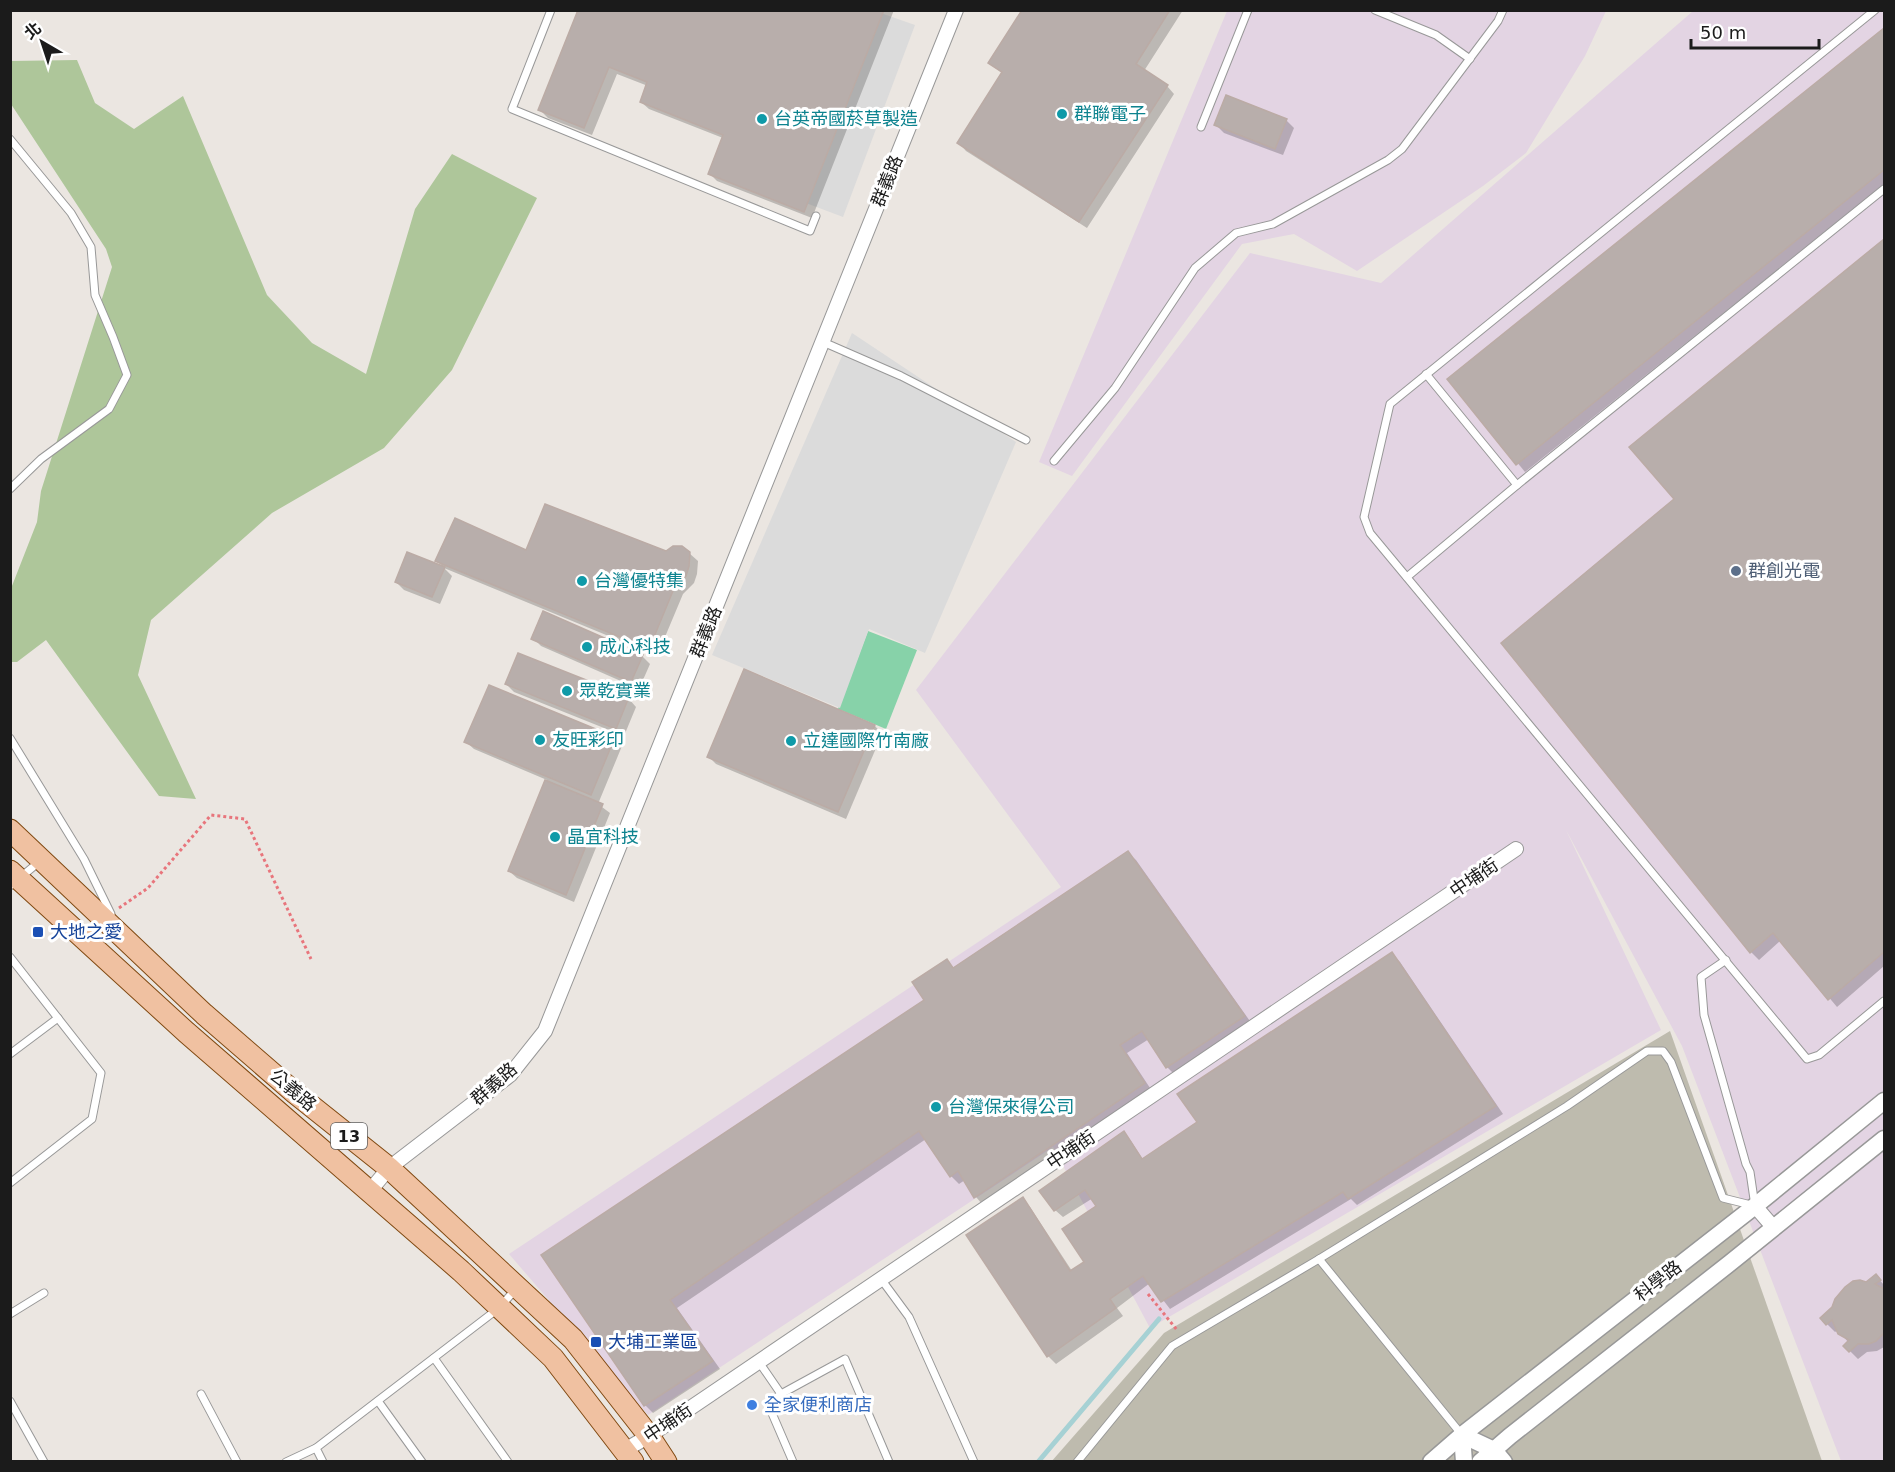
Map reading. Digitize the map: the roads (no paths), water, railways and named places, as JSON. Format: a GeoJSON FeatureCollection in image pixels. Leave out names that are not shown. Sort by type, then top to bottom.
{"type":"FeatureCollection","features":[{"type":"Feature","properties":{"kind":"main road","name":"公義路"},"geometry":{"type":"LineString","coordinates":[[10,830],[41,861],[186,1032],[461,1271],[553,1358],[629,1456]]}},
{"type":"Feature","properties":{"kind":"main road","name":"公義路"},"geometry":{"type":"LineString","coordinates":[[13,879],[111,945],[204,1014],[295,1093],[389,1168],[573,1339],[650,1436],[666,1461]]}},
{"type":"Feature","properties":{"kind":"street","name":"群義路"},"geometry":{"type":"LineString","coordinates":[[369,1192],[389,1168],[510,1075],[545,1031],[956,10]]}},
{"type":"Feature","properties":{"kind":"street","name":"中埔街"},"geometry":{"type":"LineString","coordinates":[[629,1456],[650,1436],[1516,849]]}},
{"type":"Feature","properties":{"kind":"street","name":"科學路"},"geometry":{"type":"LineString","coordinates":[[1431,1461],[1755,1206],[1884,1101]]}},
{"type":"Feature","properties":{"kind":"street","name":"科學路"},"geometry":{"type":"LineString","coordinates":[[1480,1461],[1499,1456],[1884,1139]]}},
{"type":"Feature","properties":{"kind":"street"},"geometry":{"type":"LineString","coordinates":[[1755,1206],[1774,1228]]}},
{"type":"Feature","properties":{"kind":"street"},"geometry":{"type":"LineString","coordinates":[[1462,1435],[1499,1456]]}},
{"type":"Feature","properties":{"kind":"street"},"geometry":{"type":"LineString","coordinates":[[1462,1435],[1464,1461]]}},
{"type":"Feature","properties":{"kind":"lane"},"geometry":{"type":"LineString","coordinates":[[551,10],[512,110],[810,231],[816,216]]}},
{"type":"Feature","properties":{"kind":"lane"},"geometry":{"type":"LineString","coordinates":[[1201,127],[1248,10]]}},
{"type":"Feature","properties":{"kind":"lane"},"geometry":{"type":"LineString","coordinates":[[1375,10],[1436,35],[1470,59]]}},
{"type":"Feature","properties":{"kind":"lane"},"geometry":{"type":"LineString","coordinates":[[1054,461],[1114,388],[1195,268],[1236,233],[1273,224],[1388,160],[1402,149],[1498,21],[1503,10]]}},
{"type":"Feature","properties":{"kind":"lane"},"geometry":{"type":"LineString","coordinates":[[1875,10],[1390,404],[1364,517],[1370,533],[1807,1059],[1819,1055],[1884,1001]]}},
{"type":"Feature","properties":{"kind":"lane"},"geometry":{"type":"LineString","coordinates":[[10,139],[71,213],[92,248],[94,295],[127,375],[110,409],[41,459],[10,489]]}},
{"type":"Feature","properties":{"kind":"lane"},"geometry":{"type":"LineString","coordinates":[[1407,577],[1517,485],[1884,189]]}},
{"type":"Feature","properties":{"kind":"lane"},"geometry":{"type":"LineString","coordinates":[[823,342],[901,376],[1026,440]]}},
{"type":"Feature","properties":{"kind":"lane"},"geometry":{"type":"LineString","coordinates":[[1426,374],[1517,485]]}},
{"type":"Feature","properties":{"kind":"lane"},"geometry":{"type":"LineString","coordinates":[[10,738],[84,859],[110,914],[111,945]]}},
{"type":"Feature","properties":{"kind":"lane"},"geometry":{"type":"LineString","coordinates":[[13,879],[41,861]]}},
{"type":"Feature","properties":{"kind":"lane"},"geometry":{"type":"LineString","coordinates":[[10,1182],[92,1119],[101,1073],[11,959]]}},
{"type":"Feature","properties":{"kind":"lane"},"geometry":{"type":"LineString","coordinates":[[1077,1461],[1172,1346],[1319,1259],[1567,1106],[1647,1051],[1663,1051],[1671,1062],[1723,1198],[1755,1206],[1750,1172],[1704,1015],[1701,977],[1726,960]]}},
{"type":"Feature","properties":{"kind":"lane"},"geometry":{"type":"LineString","coordinates":[[10,1053],[58,1018]]}},
{"type":"Feature","properties":{"kind":"lane"},"geometry":{"type":"LineString","coordinates":[[1319,1259],[1462,1435]]}},
{"type":"Feature","properties":{"kind":"lane"},"geometry":{"type":"LineString","coordinates":[[881,1279],[909,1317],[974,1461]]}},
{"type":"Feature","properties":{"kind":"lane"},"geometry":{"type":"LineString","coordinates":[[286,1461],[316,1448],[499,1308],[518,1287]]}},
{"type":"Feature","properties":{"kind":"lane"},"geometry":{"type":"LineString","coordinates":[[10,1314],[44,1293]]}},
{"type":"Feature","properties":{"kind":"lane"},"geometry":{"type":"LineString","coordinates":[[434,1358],[508,1461]]}},
{"type":"Feature","properties":{"kind":"lane"},"geometry":{"type":"LineString","coordinates":[[793,1461],[768,1404],[781,1394],[845,1359],[889,1461]]}},
{"type":"Feature","properties":{"kind":"lane"},"geometry":{"type":"LineString","coordinates":[[759,1362],[781,1394]]}},
{"type":"Feature","properties":{"kind":"lane"},"geometry":{"type":"LineString","coordinates":[[201,1394],[237,1461]]}},
{"type":"Feature","properties":{"kind":"lane"},"geometry":{"type":"LineString","coordinates":[[10,1401],[44,1461]]}},
{"type":"Feature","properties":{"kind":"lane"},"geometry":{"type":"LineString","coordinates":[[378,1401],[422,1461]]}},
{"type":"Feature","properties":{"kind":"lane"},"geometry":{"type":"LineString","coordinates":[[316,1448],[323,1461]]}},
{"type":"Feature","properties":{"kind":"waterway"},"geometry":{"type":"LineString","coordinates":[[1038,1462],[1159,1319]]}},
{"type":"Feature","properties":{"kind":"place","name":"群聯電子"},"geometry":{"type":"Point","coordinates":[1062,114]}},
{"type":"Feature","properties":{"kind":"place","name":"台英帝國菸草製造"},"geometry":{"type":"Point","coordinates":[762,119]}},
{"type":"Feature","properties":{"kind":"place","name":"群創光電"},"geometry":{"type":"Point","coordinates":[1736,571]}},
{"type":"Feature","properties":{"kind":"place","name":"台灣優特集"},"geometry":{"type":"Point","coordinates":[582,581]}},
{"type":"Feature","properties":{"kind":"place","name":"成心科技"},"geometry":{"type":"Point","coordinates":[587,647]}},
{"type":"Feature","properties":{"kind":"place","name":"眾乾實業"},"geometry":{"type":"Point","coordinates":[567,691]}},
{"type":"Feature","properties":{"kind":"place","name":"友旺彩印"},"geometry":{"type":"Point","coordinates":[540,740]}},
{"type":"Feature","properties":{"kind":"place","name":"立達國際竹南廠"},"geometry":{"type":"Point","coordinates":[791,741]}},
{"type":"Feature","properties":{"kind":"place","name":"晶宜科技"},"geometry":{"type":"Point","coordinates":[555,837]}},
{"type":"Feature","properties":{"kind":"place","name":"大地之愛"},"geometry":{"type":"Point","coordinates":[38,932]}},
{"type":"Feature","properties":{"kind":"place","name":"台灣保來得公司"},"geometry":{"type":"Point","coordinates":[936,1107]}},
{"type":"Feature","properties":{"kind":"place","name":"大埔工業區"},"geometry":{"type":"Point","coordinates":[596,1342]}},
{"type":"Feature","properties":{"kind":"place","name":"全家便利商店"},"geometry":{"type":"Point","coordinates":[752,1405]}}]}
